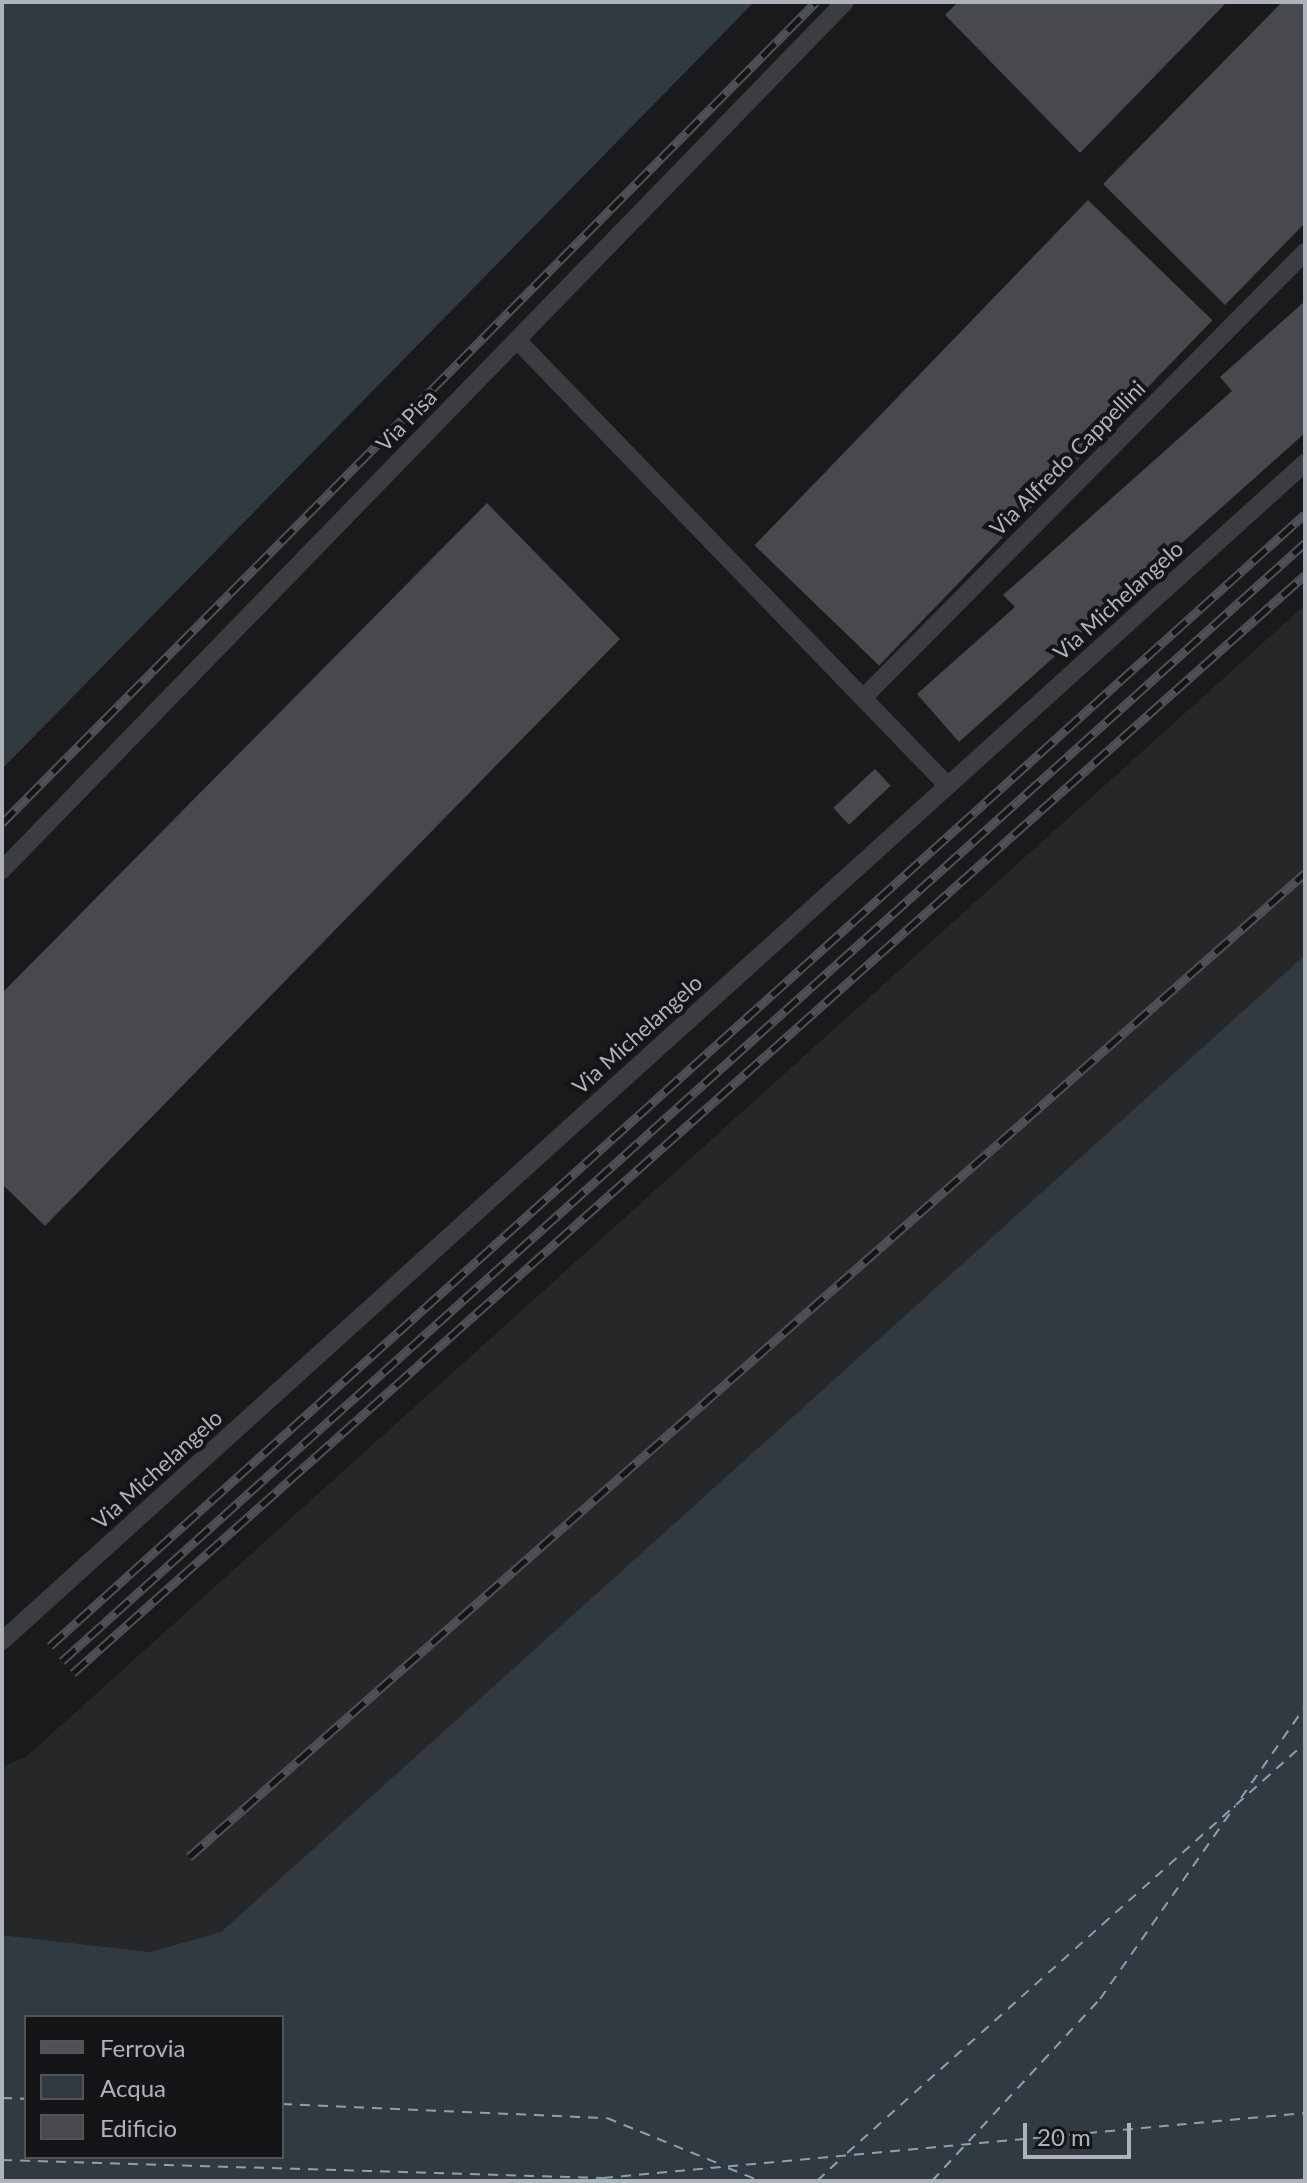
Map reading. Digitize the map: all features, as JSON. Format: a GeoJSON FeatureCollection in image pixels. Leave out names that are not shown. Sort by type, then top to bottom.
{"type":"FeatureCollection","features":[{"type":"Feature","properties":{"kind":"lane","name":"Via Pisa"},"geometry":{"type":"LineString","coordinates":[[2,870],[845,2]]}},
{"type":"Feature","properties":{"kind":"lane","name":"Via Alfredo Cappellini"},"geometry":{"type":"LineString","coordinates":[[864,697],[1305,252]]}},
{"type":"Feature","properties":{"kind":"lane"},"geometry":{"type":"LineString","coordinates":[[517,340],[948,786]]}},
{"type":"Feature","properties":{"kind":"lane","name":"Via Michelangelo"},"geometry":{"type":"LineString","coordinates":[[2,1641],[1305,463]]}},
{"type":"Feature","properties":{"kind":"shaded area"},"geometry":{"type":"Polygon","coordinates":[[[1305,605],[1305,955],[221,1932],[150,1952],[2,1935],[2,1767],[27,1756],[1305,605]]]}},
{"type":"Feature","properties":{"kind":"water"},"geometry":{"type":"Polygon","coordinates":[[[2,2],[754,2],[2,769],[2,2]]]}},
{"type":"Feature","properties":{"kind":"water"},"geometry":{"type":"Polygon","coordinates":[[[1305,955],[1305,2181],[2,2181],[2,1935],[150,1952],[221,1932],[1305,955]]]}},
{"type":"Feature","properties":{"kind":"building"},"geometry":{"type":"Polygon","coordinates":[[[958,2],[1227,2],[1080,153],[945,15],[958,2]]]}},
{"type":"Feature","properties":{"kind":"building"},"geometry":{"type":"Polygon","coordinates":[[[1282,2],[1305,2],[1305,223],[1225,305],[1103,184],[1282,2]]]}},
{"type":"Feature","properties":{"kind":"building"},"geometry":{"type":"Polygon","coordinates":[[[1088,200],[1212,320],[879,665],[755,545],[1088,200]]]}},
{"type":"Feature","properties":{"kind":"building"},"geometry":{"type":"Polygon","coordinates":[[[1305,301],[1305,433],[959,742],[917,694],[1015,607],[1003,595],[1232,391],[1220,377],[1305,301]]]}},
{"type":"Feature","properties":{"kind":"building"},"geometry":{"type":"Polygon","coordinates":[[[487,503],[620,639],[45,1226],[2,1184],[2,993],[487,503]]]}},
{"type":"Feature","properties":{"kind":"building"},"geometry":{"type":"Polygon","coordinates":[[[875,769],[891,786],[849,825],[833,808],[875,769]]]}},
{"type":"Feature","properties":{"kind":"ferry route"},"geometry":{"type":"LineString","coordinates":[[1241,1798],[1305,1707]]}},
{"type":"Feature","properties":{"kind":"ferry route"},"geometry":{"type":"LineString","coordinates":[[847,2153],[1305,1743]]}},
{"type":"Feature","properties":{"kind":"ferry route"},"geometry":{"type":"LineString","coordinates":[[932,2181],[1100,1999],[1235,1806]]}},
{"type":"Feature","properties":{"kind":"ferry route"},"geometry":{"type":"LineString","coordinates":[[2,2098],[24,2099]]}},
{"type":"Feature","properties":{"kind":"ferry route"},"geometry":{"type":"LineString","coordinates":[[284,2104],[607,2118],[722,2165]]}},
{"type":"Feature","properties":{"kind":"ferry route"},"geometry":{"type":"LineString","coordinates":[[2,2160],[603,2178],[1305,2113]]}},
{"type":"Feature","properties":{"kind":"ferry route"},"geometry":{"type":"LineString","coordinates":[[817,2181],[842,2158]]}},
{"type":"Feature","properties":{"kind":"ferry route"},"geometry":{"type":"LineString","coordinates":[[728,2168],[760,2181]]}},
{"type":"Feature","properties":{"kind":"railway"},"geometry":{"type":"LineString","coordinates":[[2,823],[816,2]]}},
{"type":"Feature","properties":{"kind":"railway"},"geometry":{"type":"LineString","coordinates":[[50,1646],[1305,514]]}},
{"type":"Feature","properties":{"kind":"railway"},"geometry":{"type":"LineString","coordinates":[[62,1661],[1305,543]]}},
{"type":"Feature","properties":{"kind":"railway"},"geometry":{"type":"LineString","coordinates":[[73,1673],[1305,575]]}},
{"type":"Feature","properties":{"kind":"railway"},"geometry":{"type":"LineString","coordinates":[[189,1857],[1305,873]]}}]}
